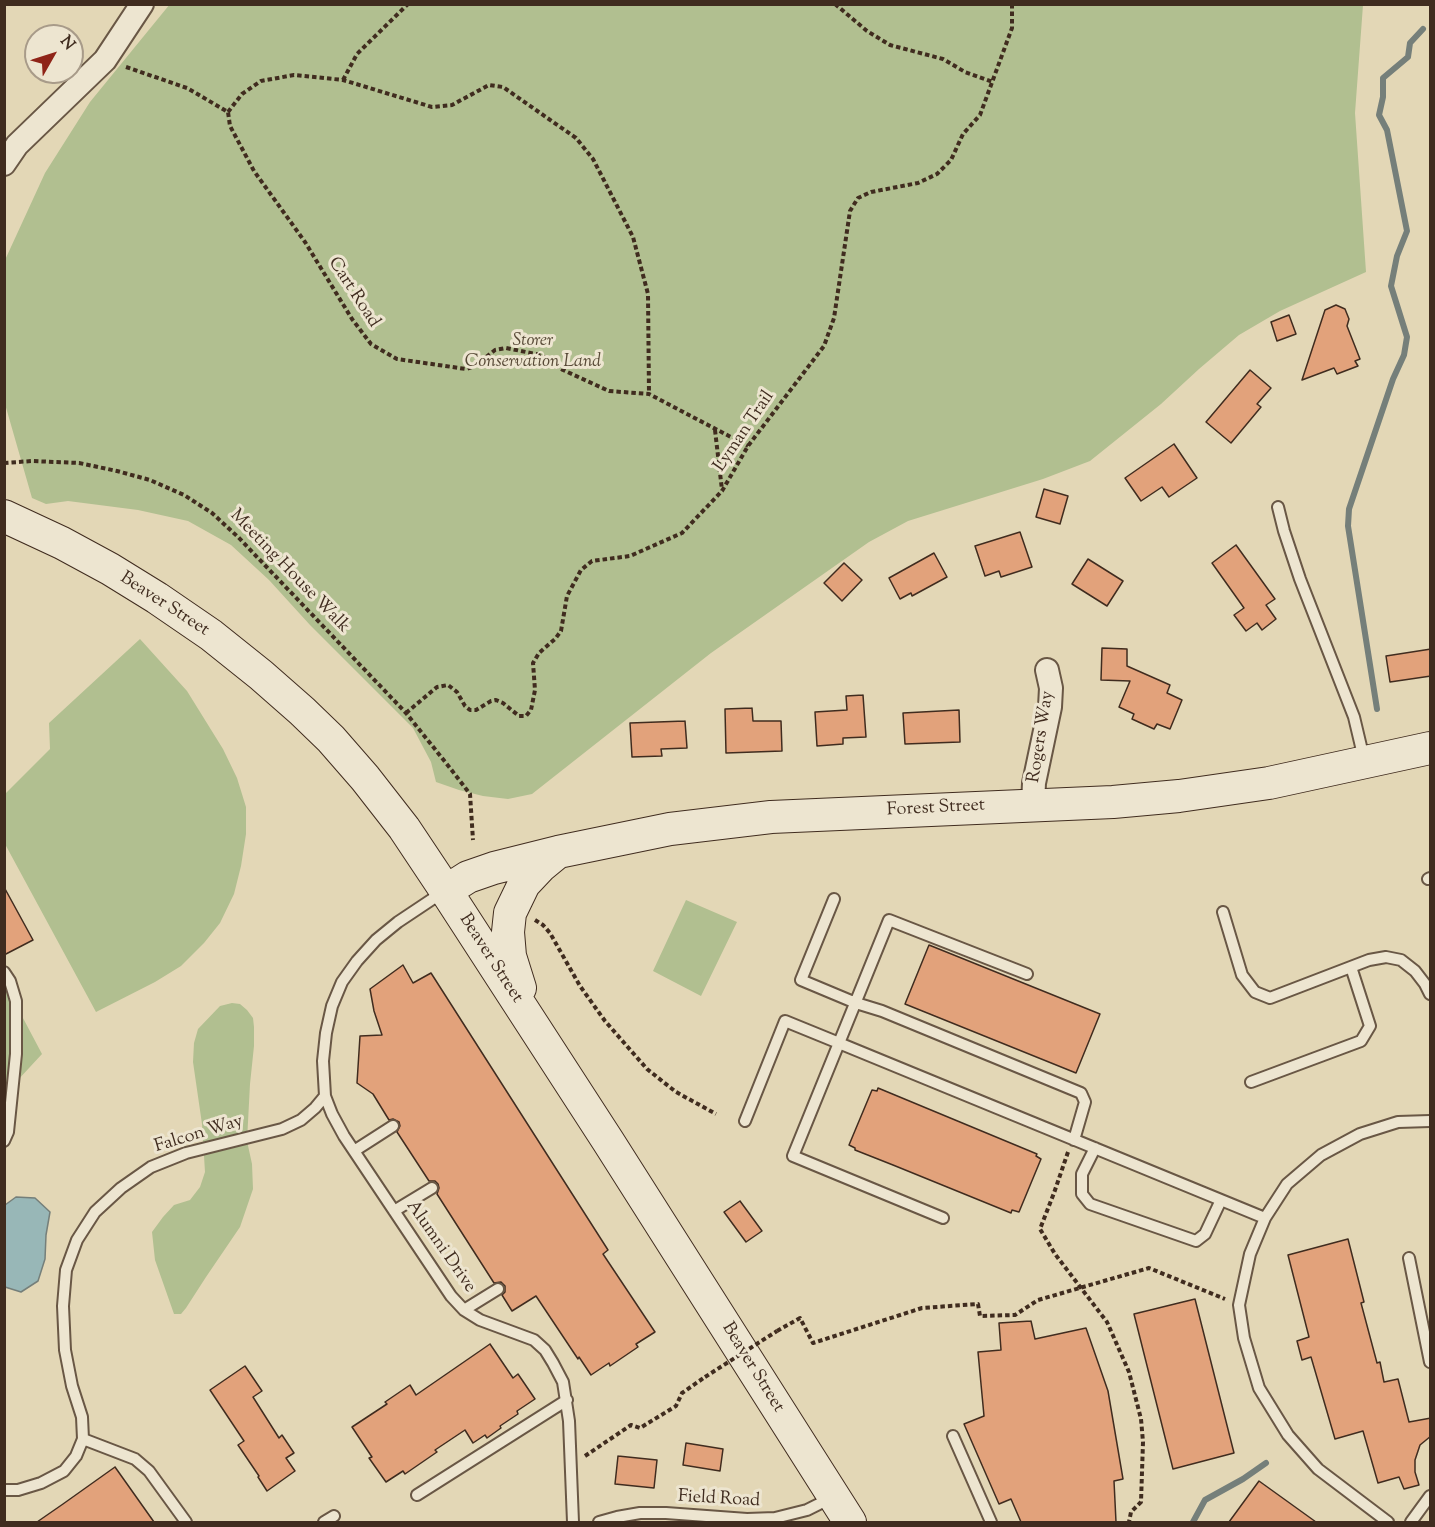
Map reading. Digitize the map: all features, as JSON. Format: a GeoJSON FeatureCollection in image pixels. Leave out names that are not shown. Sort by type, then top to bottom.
{"type":"FeatureCollection","features":[{"type":"Feature","properties":{"kind":"main road","name":"Beaver Street"},"geometry":{"type":"LineString","coordinates":[[9,514],[157,598],[229,648],[284,694],[331,739],[365,778],[404,828],[446,891],[850,1522]]}},
{"type":"Feature","properties":{"kind":"main road","name":"Forest Street"},"geometry":{"type":"LineString","coordinates":[[446,891],[481,872],[558,852],[670,829],[754,819],[826,814],[1137,800],[1210,793],[1278,781],[1431,748]]}},
{"type":"Feature","properties":{"kind":"main road"},"geometry":{"type":"LineString","coordinates":[[549,1052],[514,974],[508,932],[510,913],[524,884],[558,852]]}},
{"type":"Feature","properties":{"kind":"street"},"geometry":{"type":"LineString","coordinates":[[4,164],[17,145],[105,60],[142,4]]}},
{"type":"Feature","properties":{"kind":"street","name":"Rogers Way"},"geometry":{"type":"LineString","coordinates":[[1033,805],[1034,783],[1050,707],[1051,688],[1047,670]]}},
{"type":"Feature","properties":{"kind":"lane"},"geometry":{"type":"LineString","coordinates":[[1278,507],[1297,571],[1354,717],[1365,763]]}},
{"type":"Feature","properties":{"kind":"lane"},"geometry":{"type":"LineString","coordinates":[[325,1096],[323,1061],[326,1033],[332,1006],[342,982],[376,940],[398,922],[446,891]]}},
{"type":"Feature","properties":{"kind":"lane"},"geometry":{"type":"LineString","coordinates":[[834,899],[801,980],[1081,1093],[1086,1102],[1073,1140]]}},
{"type":"Feature","properties":{"kind":"lane"},"geometry":{"type":"LineString","coordinates":[[1223,912],[1242,975],[1255,992],[1270,998],[1370,960],[1386,957],[1401,960],[1415,971],[1431,994]]}},
{"type":"Feature","properties":{"kind":"lane"},"geometry":{"type":"LineString","coordinates":[[943,1218],[793,1156],[890,920],[1027,974]]}},
{"type":"Feature","properties":{"kind":"lane"},"geometry":{"type":"LineString","coordinates":[[1251,1082],[1360,1041],[1370,1026],[1351,967]]}},
{"type":"Feature","properties":{"kind":"lane"},"geometry":{"type":"LineString","coordinates":[[4,972],[16,1001],[16,1054],[8,1132],[4,1141]]}},
{"type":"Feature","properties":{"kind":"lane"},"geometry":{"type":"LineString","coordinates":[[745,1121],[786,1021],[1265,1218]]}},
{"type":"Feature","properties":{"kind":"lane","name":"Falcon Way"},"geometry":{"type":"LineString","coordinates":[[83,1439],[82,1418],[72,1386],[65,1350],[63,1306],[66,1270],[77,1240],[95,1212],[121,1188],[151,1167],[186,1153],[282,1129],[301,1120],[325,1096]]}},
{"type":"Feature","properties":{"kind":"lane","name":"Alumni Drive"},"geometry":{"type":"LineString","coordinates":[[325,1096],[332,1114],[354,1151],[451,1296],[464,1310],[480,1320],[534,1340],[545,1350],[553,1363],[563,1382],[567,1400],[573,1522]]}},
{"type":"Feature","properties":{"kind":"lane"},"geometry":{"type":"LineString","coordinates":[[1388,1522],[1318,1469],[1288,1435],[1259,1388],[1244,1338],[1239,1305],[1250,1254],[1265,1218],[1287,1184],[1321,1155],[1360,1134],[1398,1122],[1431,1121]]}},
{"type":"Feature","properties":{"kind":"lane"},"geometry":{"type":"LineString","coordinates":[[354,1151],[393,1126]]}},
{"type":"Feature","properties":{"kind":"lane"},"geometry":{"type":"LineString","coordinates":[[1095,1148],[1082,1174],[1082,1194],[1089,1204],[1196,1241],[1205,1234],[1221,1200]]}},
{"type":"Feature","properties":{"kind":"lane"},"geometry":{"type":"LineString","coordinates":[[394,1211],[432,1188]]}},
{"type":"Feature","properties":{"kind":"lane"},"geometry":{"type":"LineString","coordinates":[[1408,1258],[1431,1362]]}},
{"type":"Feature","properties":{"kind":"lane"},"geometry":{"type":"LineString","coordinates":[[464,1310],[498,1289]]}},
{"type":"Feature","properties":{"kind":"lane"},"geometry":{"type":"LineString","coordinates":[[417,1495],[567,1400]]}},
{"type":"Feature","properties":{"kind":"lane"},"geometry":{"type":"LineString","coordinates":[[953,1436],[992,1522]]}},
{"type":"Feature","properties":{"kind":"lane"},"geometry":{"type":"LineString","coordinates":[[4,1490],[18,1490],[41,1483],[64,1471],[76,1456],[83,1439],[135,1459],[149,1471],[186,1522]]}},
{"type":"Feature","properties":{"kind":"lane"},"geometry":{"type":"LineString","coordinates":[[1411,1522],[1431,1496]]}},
{"type":"Feature","properties":{"kind":"lane","name":"Field Road"},"geometry":{"type":"LineString","coordinates":[[599,1522],[617,1517],[666,1513],[747,1519],[775,1518],[807,1510],[833,1497]]}},
{"type":"Feature","properties":{"kind":"path"},"geometry":{"type":"LineString","coordinates":[[343,80],[357,54],[408,4]]}},
{"type":"Feature","properties":{"kind":"path"},"geometry":{"type":"LineString","coordinates":[[835,4],[867,32],[890,45],[943,59],[965,72],[993,82]]}},
{"type":"Feature","properties":{"kind":"path","name":"Lyman Trail"},"geometry":{"type":"LineString","coordinates":[[406,713],[437,687],[448,685],[457,692],[470,710],[476,710],[496,700],[519,716],[526,716],[531,710],[535,690],[533,663],[539,653],[561,631],[567,596],[581,570],[592,561],[630,556],[682,533],[722,491],[748,446],[824,346],[834,318],[850,211],[858,198],[871,192],[918,183],[937,174],[951,160],[963,134],[980,115],[993,82],[1012,28],[1012,4]]}},
{"type":"Feature","properties":{"kind":"path"},"geometry":{"type":"LineString","coordinates":[[105,60],[187,87],[228,112],[242,94],[261,81],[294,75],[343,80],[432,107],[452,105],[489,84],[503,87],[576,138],[593,159],[633,237],[648,294],[649,394]]}},
{"type":"Feature","properties":{"kind":"path","name":"Cart Road"},"geometry":{"type":"LineString","coordinates":[[228,112],[230,126],[254,171],[305,242],[352,319],[371,344],[397,359],[466,369],[475,366],[495,350],[506,348],[541,355],[563,370],[609,391],[649,394],[748,446]]}},
{"type":"Feature","properties":{"kind":"path"},"geometry":{"type":"LineString","coordinates":[[716,430],[722,491]]}},
{"type":"Feature","properties":{"kind":"path","name":"Meeting House Walk"},"geometry":{"type":"LineString","coordinates":[[4,463],[32,460],[79,464],[128,474],[150,480],[184,495],[212,513],[238,537],[406,713],[470,794],[473,840]]}},
{"type":"Feature","properties":{"kind":"path"},"geometry":{"type":"LineString","coordinates":[[526,916],[536,920],[550,933],[580,986],[605,1021],[647,1069],[676,1092],[716,1114]]}},
{"type":"Feature","properties":{"kind":"path"},"geometry":{"type":"LineString","coordinates":[[1073,1140],[1040,1229],[1054,1254],[1107,1322],[1129,1372],[1141,1419],[1143,1466],[1141,1502],[1131,1512],[1129,1522]]}},
{"type":"Feature","properties":{"kind":"path"},"geometry":{"type":"LineString","coordinates":[[571,1465],[631,1425],[640,1428],[676,1406],[682,1393],[800,1318],[813,1343],[922,1308],[978,1304],[980,1316],[1015,1315],[1038,1300],[1149,1269],[1239,1305]]}},
{"type":"Feature","properties":{"kind":"green space","name":"Storer Conservation Land"},"geometry":{"type":"Polygon","coordinates":[[[170,4],[1363,5],[1355,113],[1366,272],[1280,311],[1239,335],[1161,404],[1090,461],[1043,479],[908,521],[869,542],[711,653],[532,794],[508,799],[483,796],[436,782],[431,762],[413,728],[310,625],[269,580],[231,545],[188,521],[138,510],[68,501],[46,504],[32,498],[5,404],[5,260],[45,173],[90,102],[170,4]]]}},
{"type":"Feature","properties":{"kind":"green space"},"geometry":{"type":"Polygon","coordinates":[[[140,639],[187,691],[223,749],[237,778],[246,807],[246,834],[234,894],[220,923],[204,943],[181,966],[96,1012],[5,844],[5,794],[50,749],[49,723],[140,639]]]}},
{"type":"Feature","properties":{"kind":"green space"},"geometry":{"type":"Polygon","coordinates":[[[686,900],[737,922],[701,996],[653,971],[686,900]]]}},
{"type":"Feature","properties":{"kind":"green space"},"geometry":{"type":"Polygon","coordinates":[[[5,984],[42,1054],[17,1081],[5,1108],[5,984]]]}},
{"type":"Feature","properties":{"kind":"green space"},"geometry":{"type":"Polygon","coordinates":[[[240,1004],[253,1018],[254,1046],[247,1141],[252,1164],[253,1189],[240,1227],[186,1308],[181,1314],[174,1314],[155,1260],[152,1232],[174,1205],[190,1200],[200,1187],[205,1172],[202,1124],[193,1062],[194,1043],[198,1029],[220,1006],[240,1004]]]}},
{"type":"Feature","properties":{"kind":"water"},"geometry":{"type":"Polygon","coordinates":[[[16,1197],[35,1198],[50,1212],[45,1259],[38,1281],[21,1292],[5,1287],[5,1205],[16,1197]]]}},
{"type":"Feature","properties":{"kind":"building"},"geometry":{"type":"Polygon","coordinates":[[[1336,305],[1345,309],[1349,319],[1347,326],[1360,359],[1355,361],[1358,366],[1337,374],[1334,368],[1302,380],[1325,310],[1336,305]]]}},
{"type":"Feature","properties":{"kind":"building"},"geometry":{"type":"Polygon","coordinates":[[[1289,315],[1296,334],[1277,341],[1271,322],[1289,315]]]}},
{"type":"Feature","properties":{"kind":"building"},"geometry":{"type":"Polygon","coordinates":[[[1250,370],[1271,388],[1257,404],[1261,407],[1231,443],[1206,422],[1250,370]]]}},
{"type":"Feature","properties":{"kind":"building"},"geometry":{"type":"Polygon","coordinates":[[[1174,444],[1197,478],[1169,497],[1162,487],[1141,501],[1125,478],[1174,444]]]}},
{"type":"Feature","properties":{"kind":"building"},"geometry":{"type":"Polygon","coordinates":[[[1044,489],[1068,496],[1060,524],[1036,517],[1044,489]]]}},
{"type":"Feature","properties":{"kind":"building"},"geometry":{"type":"Polygon","coordinates":[[[1020,532],[1032,567],[1001,577],[999,571],[985,576],[975,546],[1020,532]]]}},
{"type":"Feature","properties":{"kind":"building"},"geometry":{"type":"Polygon","coordinates":[[[1236,545],[1275,599],[1266,605],[1276,619],[1262,630],[1257,623],[1246,631],[1234,615],[1244,608],[1212,563],[1236,545]]]}},
{"type":"Feature","properties":{"kind":"building"},"geometry":{"type":"Polygon","coordinates":[[[934,553],[947,577],[912,596],[911,593],[900,599],[889,578],[934,553]]]}},
{"type":"Feature","properties":{"kind":"building"},"geometry":{"type":"Polygon","coordinates":[[[1088,559],[1123,581],[1107,606],[1072,584],[1088,559]]]}},
{"type":"Feature","properties":{"kind":"building"},"geometry":{"type":"Polygon","coordinates":[[[844,563],[862,580],[842,601],[824,583],[844,563]]]}},
{"type":"Feature","properties":{"kind":"building"},"geometry":{"type":"Polygon","coordinates":[[[1102,648],[1127,649],[1127,666],[1170,685],[1167,693],[1182,700],[1170,729],[1157,724],[1154,729],[1132,719],[1134,714],[1119,707],[1130,681],[1101,680],[1102,648]]]}},
{"type":"Feature","properties":{"kind":"building"},"geometry":{"type":"Polygon","coordinates":[[[1431,649],[1431,676],[1390,682],[1386,656],[1431,649]]]}},
{"type":"Feature","properties":{"kind":"building"},"geometry":{"type":"Polygon","coordinates":[[[863,695],[866,737],[843,738],[843,744],[817,746],[815,712],[847,710],[846,696],[863,695]]]}},
{"type":"Feature","properties":{"kind":"building"},"geometry":{"type":"Polygon","coordinates":[[[752,708],[753,721],[781,721],[782,751],[726,753],[725,709],[752,708]]]}},
{"type":"Feature","properties":{"kind":"building"},"geometry":{"type":"Polygon","coordinates":[[[959,710],[960,742],[905,744],[903,713],[959,710]]]}},
{"type":"Feature","properties":{"kind":"building"},"geometry":{"type":"Polygon","coordinates":[[[685,721],[687,748],[661,749],[662,756],[632,757],[630,723],[685,721]]]}},
{"type":"Feature","properties":{"kind":"building"},"geometry":{"type":"Polygon","coordinates":[[[4,887],[33,940],[4,955],[4,887]]]}},
{"type":"Feature","properties":{"kind":"building"},"geometry":{"type":"Polygon","coordinates":[[[929,945],[1100,1014],[1076,1073],[905,1004],[929,945]]]}},
{"type":"Feature","properties":{"kind":"building"},"geometry":{"type":"Polygon","coordinates":[[[403,965],[413,983],[431,973],[608,1250],[603,1254],[655,1332],[636,1344],[638,1347],[610,1366],[609,1363],[591,1375],[536,1296],[512,1311],[502,1295],[505,1292],[505,1286],[501,1282],[494,1283],[437,1194],[438,1184],[435,1181],[429,1181],[397,1132],[399,1122],[389,1120],[373,1094],[357,1083],[360,1036],[382,1035],[370,989],[403,965]]]}},
{"type":"Feature","properties":{"kind":"building"},"geometry":{"type":"Polygon","coordinates":[[[878,1088],[1037,1154],[1036,1156],[1041,1159],[1019,1212],[1012,1210],[1011,1213],[855,1150],[849,1145],[872,1090],[877,1091],[878,1088]]]}},
{"type":"Feature","properties":{"kind":"building"},"geometry":{"type":"Polygon","coordinates":[[[740,1201],[762,1231],[746,1242],[724,1212],[740,1201]]]}},
{"type":"Feature","properties":{"kind":"building"},"geometry":{"type":"Polygon","coordinates":[[[1348,1239],[1364,1302],[1361,1303],[1384,1382],[1398,1379],[1409,1422],[1431,1418],[1431,1436],[1420,1445],[1415,1460],[1415,1472],[1419,1485],[1404,1489],[1399,1477],[1378,1483],[1363,1431],[1335,1439],[1311,1357],[1302,1360],[1297,1341],[1309,1337],[1288,1255],[1348,1239]]]}},
{"type":"Feature","properties":{"kind":"building"},"geometry":{"type":"Polygon","coordinates":[[[1195,1299],[1234,1453],[1173,1469],[1134,1314],[1195,1299]]]}},
{"type":"Feature","properties":{"kind":"building"},"geometry":{"type":"Polygon","coordinates":[[[1031,1321],[1035,1339],[1086,1328],[1108,1391],[1123,1479],[1114,1481],[1116,1522],[1021,1522],[1011,1499],[999,1504],[964,1424],[984,1416],[978,1352],[1001,1350],[999,1323],[1031,1321]]]}},
{"type":"Feature","properties":{"kind":"building"},"geometry":{"type":"Polygon","coordinates":[[[490,1344],[513,1378],[518,1374],[535,1399],[517,1411],[518,1414],[487,1438],[485,1435],[473,1443],[465,1430],[405,1474],[403,1471],[386,1482],[369,1458],[372,1457],[352,1427],[387,1404],[385,1402],[410,1385],[416,1395],[490,1344]]]}},
{"type":"Feature","properties":{"kind":"building"},"geometry":{"type":"Polygon","coordinates":[[[245,1366],[262,1391],[253,1397],[279,1438],[282,1435],[294,1453],[286,1458],[295,1471],[267,1491],[238,1445],[244,1441],[210,1390],[245,1366]]]}},
{"type":"Feature","properties":{"kind":"building"},"geometry":{"type":"Polygon","coordinates":[[[686,1443],[723,1449],[720,1471],[683,1465],[686,1443]]]}},
{"type":"Feature","properties":{"kind":"building"},"geometry":{"type":"Polygon","coordinates":[[[618,1456],[657,1460],[654,1488],[615,1484],[618,1456]]]}},
{"type":"Feature","properties":{"kind":"building"},"geometry":{"type":"Polygon","coordinates":[[[115,1467],[154,1522],[37,1522],[63,1504],[115,1467]]]}},
{"type":"Feature","properties":{"kind":"building"},"geometry":{"type":"Polygon","coordinates":[[[1259,1481],[1316,1522],[1229,1522],[1259,1481]]]}},
{"type":"Feature","properties":{"kind":"waterway"},"geometry":{"type":"LineString","coordinates":[[1377,709],[1348,526],[1349,509],[1393,379],[1404,355],[1407,337],[1391,286],[1397,256],[1407,231],[1387,130],[1379,115],[1383,97],[1383,78],[1408,57],[1410,43],[1423,29]]}},
{"type":"Feature","properties":{"kind":"waterway"},"geometry":{"type":"LineString","coordinates":[[1193,1522],[1205,1500],[1266,1463]]}}]}
